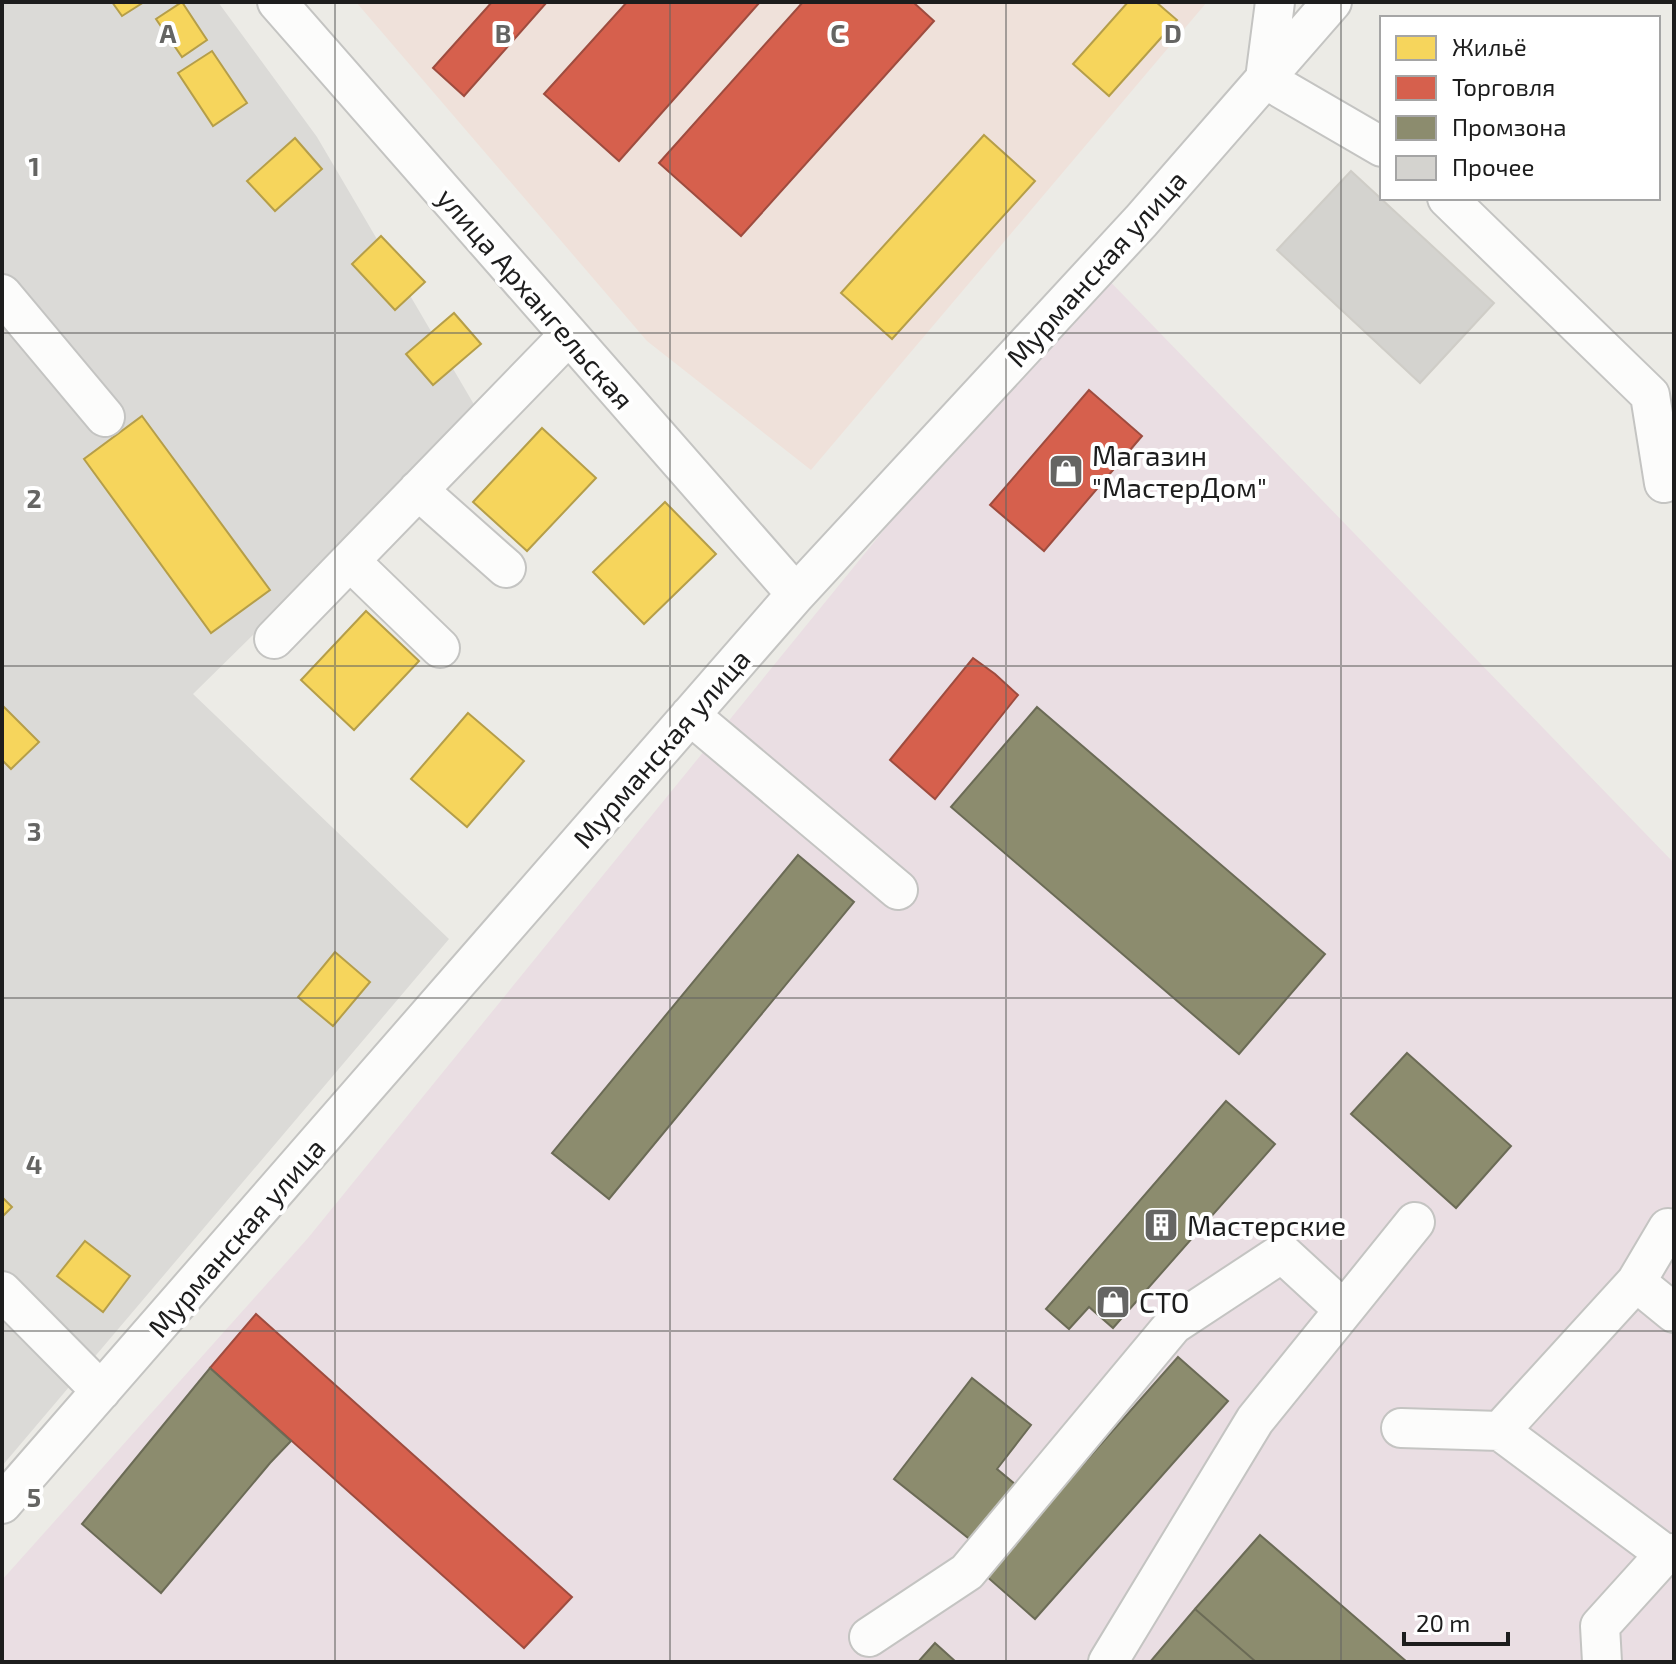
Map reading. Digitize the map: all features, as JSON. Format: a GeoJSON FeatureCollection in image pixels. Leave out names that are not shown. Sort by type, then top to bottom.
{"type":"FeatureCollection","features":[{"type":"Feature","properties":{"kind":"street","name":"улица Архангельская"},"geometry":{"type":"LineString","coordinates":[[277,2],[796,594]]}},
{"type":"Feature","properties":{"kind":"street"},"geometry":{"type":"LineString","coordinates":[[1275,2],[1265,79],[1380,146]]}},
{"type":"Feature","properties":{"kind":"street","name":"Мурманская улица"},"geometry":{"type":"LineString","coordinates":[[2,1504],[796,594],[1132,231],[1332,2]]}},
{"type":"Feature","properties":{"kind":"street"},"geometry":{"type":"LineString","coordinates":[[1449,200],[1650,395],[1664,483]]}},
{"type":"Feature","properties":{"kind":"street"},"geometry":{"type":"LineString","coordinates":[[2,294],[105,417]]}},
{"type":"Feature","properties":{"kind":"street"},"geometry":{"type":"LineString","coordinates":[[274,639],[569,335]]}},
{"type":"Feature","properties":{"kind":"street"},"geometry":{"type":"LineString","coordinates":[[418,490],[506,568]]}},
{"type":"Feature","properties":{"kind":"street"},"geometry":{"type":"LineString","coordinates":[[350,561],[440,648]]}},
{"type":"Feature","properties":{"kind":"street"},"geometry":{"type":"LineString","coordinates":[[690,715],[898,890]]}},
{"type":"Feature","properties":{"kind":"street"},"geometry":{"type":"LineString","coordinates":[[1108,1662],[1255,1420],[1415,1222]]}},
{"type":"Feature","properties":{"kind":"street"},"geometry":{"type":"LineString","coordinates":[[1500,1431],[1636,1282],[1668,1228]]}},
{"type":"Feature","properties":{"kind":"street"},"geometry":{"type":"LineString","coordinates":[[869,1637],[967,1572],[1173,1325],[1282,1253],[1344,1310]]}},
{"type":"Feature","properties":{"kind":"street"},"geometry":{"type":"LineString","coordinates":[[1636,1282],[1674,1313]]}},
{"type":"Feature","properties":{"kind":"street"},"geometry":{"type":"LineString","coordinates":[[2,1291],[101,1391]]}},
{"type":"Feature","properties":{"kind":"street"},"geometry":{"type":"LineString","coordinates":[[1401,1428],[1500,1431],[1670,1554],[1600,1626],[1602,1662]]}},
{"type":"Feature","properties":{"kind":"shaded area"},"geometry":{"type":"Polygon","coordinates":[[[2,2],[218,2],[317,137],[479,413],[193,694],[449,939],[2,1466],[2,2]]]}},
{"type":"Feature","properties":{"kind":"shaded area"},"geometry":{"type":"Polygon","coordinates":[[[356,2],[1207,2],[811,470],[647,341],[356,2]]]}},
{"type":"Feature","properties":{"kind":"shaded area"},"geometry":{"type":"Polygon","coordinates":[[[1097,268],[1674,863],[1674,1662],[2,1662],[2,1580],[308,1238],[1097,268]]]}},
{"type":"Feature","properties":{"kind":"building: Жильё"},"geometry":{"type":"Polygon","coordinates":[[[112,2],[144,2],[122,16],[112,2]]]}},
{"type":"Feature","properties":{"kind":"building: Жильё"},"geometry":{"type":"Polygon","coordinates":[[[182,2],[207,40],[182,57],[156,19],[182,2]]]}},
{"type":"Feature","properties":{"kind":"building: Жильё"},"geometry":{"type":"Polygon","coordinates":[[[1128,2],[1156,2],[1177,20],[1109,96],[1073,64],[1128,2]]]}},
{"type":"Feature","properties":{"kind":"building: Жильё"},"geometry":{"type":"Polygon","coordinates":[[[212,51],[247,103],[213,126],[178,73],[212,51]]]}},
{"type":"Feature","properties":{"kind":"building: Жильё"},"geometry":{"type":"Polygon","coordinates":[[[984,135],[1035,181],[892,339],[841,293],[984,135]]]}},
{"type":"Feature","properties":{"kind":"building: Жильё"},"geometry":{"type":"Polygon","coordinates":[[[295,138],[322,169],[275,211],[247,181],[295,138]]]}},
{"type":"Feature","properties":{"kind":"building: Жильё"},"geometry":{"type":"Polygon","coordinates":[[[381,236],[425,282],[395,310],[352,264],[381,236]]]}},
{"type":"Feature","properties":{"kind":"building: Жильё"},"geometry":{"type":"Polygon","coordinates":[[[454,313],[481,344],[433,385],[406,354],[454,313]]]}},
{"type":"Feature","properties":{"kind":"building: Жильё"},"geometry":{"type":"Polygon","coordinates":[[[142,416],[270,590],[211,633],[84,459],[142,416]]]}},
{"type":"Feature","properties":{"kind":"building: Жильё"},"geometry":{"type":"Polygon","coordinates":[[[542,428],[596,478],[527,551],[473,502],[542,428]]]}},
{"type":"Feature","properties":{"kind":"building: Жильё"},"geometry":{"type":"Polygon","coordinates":[[[665,502],[716,554],[644,624],[593,572],[665,502]]]}},
{"type":"Feature","properties":{"kind":"building: Жильё"},"geometry":{"type":"Polygon","coordinates":[[[366,611],[419,661],[354,730],[301,680],[366,611]]]}},
{"type":"Feature","properties":{"kind":"building: Жильё"},"geometry":{"type":"Polygon","coordinates":[[[2,705],[39,742],[11,769],[2,760],[2,705]]]}},
{"type":"Feature","properties":{"kind":"building: Жильё"},"geometry":{"type":"Polygon","coordinates":[[[468,713],[524,761],[467,827],[411,779],[468,713]]]}},
{"type":"Feature","properties":{"kind":"building: Жильё"},"geometry":{"type":"Polygon","coordinates":[[[335,952],[370,982],[333,1026],[298,997],[335,952]]]}},
{"type":"Feature","properties":{"kind":"building: Жильё"},"geometry":{"type":"Polygon","coordinates":[[[2,1197],[12,1207],[2,1217],[2,1197]]]}},
{"type":"Feature","properties":{"kind":"building: Жильё"},"geometry":{"type":"Polygon","coordinates":[[[85,1241],[130,1276],[103,1312],[57,1276],[85,1241]]]}},
{"type":"Feature","properties":{"kind":"building: Торговля"},"geometry":{"type":"Polygon","coordinates":[[[492,2],[547,2],[464,96],[433,68],[492,2]]]}},
{"type":"Feature","properties":{"kind":"building: Торговля"},"geometry":{"type":"Polygon","coordinates":[[[627,2],[760,2],[619,161],[544,94],[627,2]]]}},
{"type":"Feature","properties":{"kind":"building: Торговля"},"geometry":{"type":"Polygon","coordinates":[[[803,2],[913,2],[934,21],[741,236],[659,163],[803,2]]]}},
{"type":"Feature","properties":{"kind":"building: Торговля","name":"Магазин \"МастерДом\""},"geometry":{"type":"Polygon","coordinates":[[[1089,390],[1142,436],[1044,551],[990,505],[1089,390]]]}},
{"type":"Feature","properties":{"kind":"building: Торговля"},"geometry":{"type":"Polygon","coordinates":[[[973,658],[1018,695],[935,799],[890,760],[973,658]]]}},
{"type":"Feature","properties":{"kind":"building: Торговля"},"geometry":{"type":"Polygon","coordinates":[[[256,1314],[572,1597],[524,1648],[210,1368],[256,1314]]]}},
{"type":"Feature","properties":{"kind":"building: Промзона"},"geometry":{"type":"Polygon","coordinates":[[[1037,707],[1325,954],[1239,1054],[951,807],[1037,707]]]}},
{"type":"Feature","properties":{"kind":"building: Промзона"},"geometry":{"type":"Polygon","coordinates":[[[798,855],[854,902],[609,1199],[552,1153],[798,855]]]}},
{"type":"Feature","properties":{"kind":"building: Промзона"},"geometry":{"type":"Polygon","coordinates":[[[1407,1053],[1511,1146],[1456,1208],[1351,1114],[1407,1053]]]}},
{"type":"Feature","properties":{"kind":"building: Промзона","name":"Мастерские"},"geometry":{"type":"Polygon","coordinates":[[[1226,1101],[1275,1144],[1113,1328],[1089,1307],[1069,1329],[1046,1309],[1226,1101]]]}},
{"type":"Feature","properties":{"kind":"building: Промзона"},"geometry":{"type":"Polygon","coordinates":[[[1178,1357],[1228,1401],[1035,1619],[985,1575],[1178,1357]]]}},
{"type":"Feature","properties":{"kind":"building: Промзона"},"geometry":{"type":"Polygon","coordinates":[[[210,1368],[291,1441],[161,1593],[82,1524],[210,1368]]]}},
{"type":"Feature","properties":{"kind":"building: Промзона"},"geometry":{"type":"Polygon","coordinates":[[[972,1378],[1031,1425],[997,1469],[1016,1485],[972,1541],[894,1479],[972,1378]]]}},
{"type":"Feature","properties":{"kind":"building: Промзона"},"geometry":{"type":"Polygon","coordinates":[[[1260,1535],[1407,1662],[1256,1662],[1195,1609],[1260,1535]]]}},
{"type":"Feature","properties":{"kind":"building: Промзона"},"geometry":{"type":"Polygon","coordinates":[[[1195,1609],[1256,1662],[1150,1662],[1195,1609]]]}},
{"type":"Feature","properties":{"kind":"building: Промзона"},"geometry":{"type":"Polygon","coordinates":[[[935,1643],[956,1662],[918,1662],[935,1643]]]}},
{"type":"Feature","properties":{"kind":"building: Прочее"},"geometry":{"type":"Polygon","coordinates":[[[1351,171],[1494,303],[1420,383],[1277,250],[1351,171]]]}},
{"type":"Feature","properties":{"kind":"place","name":"Магазин \"МастерДом\""},"geometry":{"type":"Point","coordinates":[1066,471]}},
{"type":"Feature","properties":{"kind":"place","name":"Мастерские"},"geometry":{"type":"Point","coordinates":[1161,1225]}},
{"type":"Feature","properties":{"kind":"place","name":"СТО"},"geometry":{"type":"Point","coordinates":[1113,1302]}}]}
